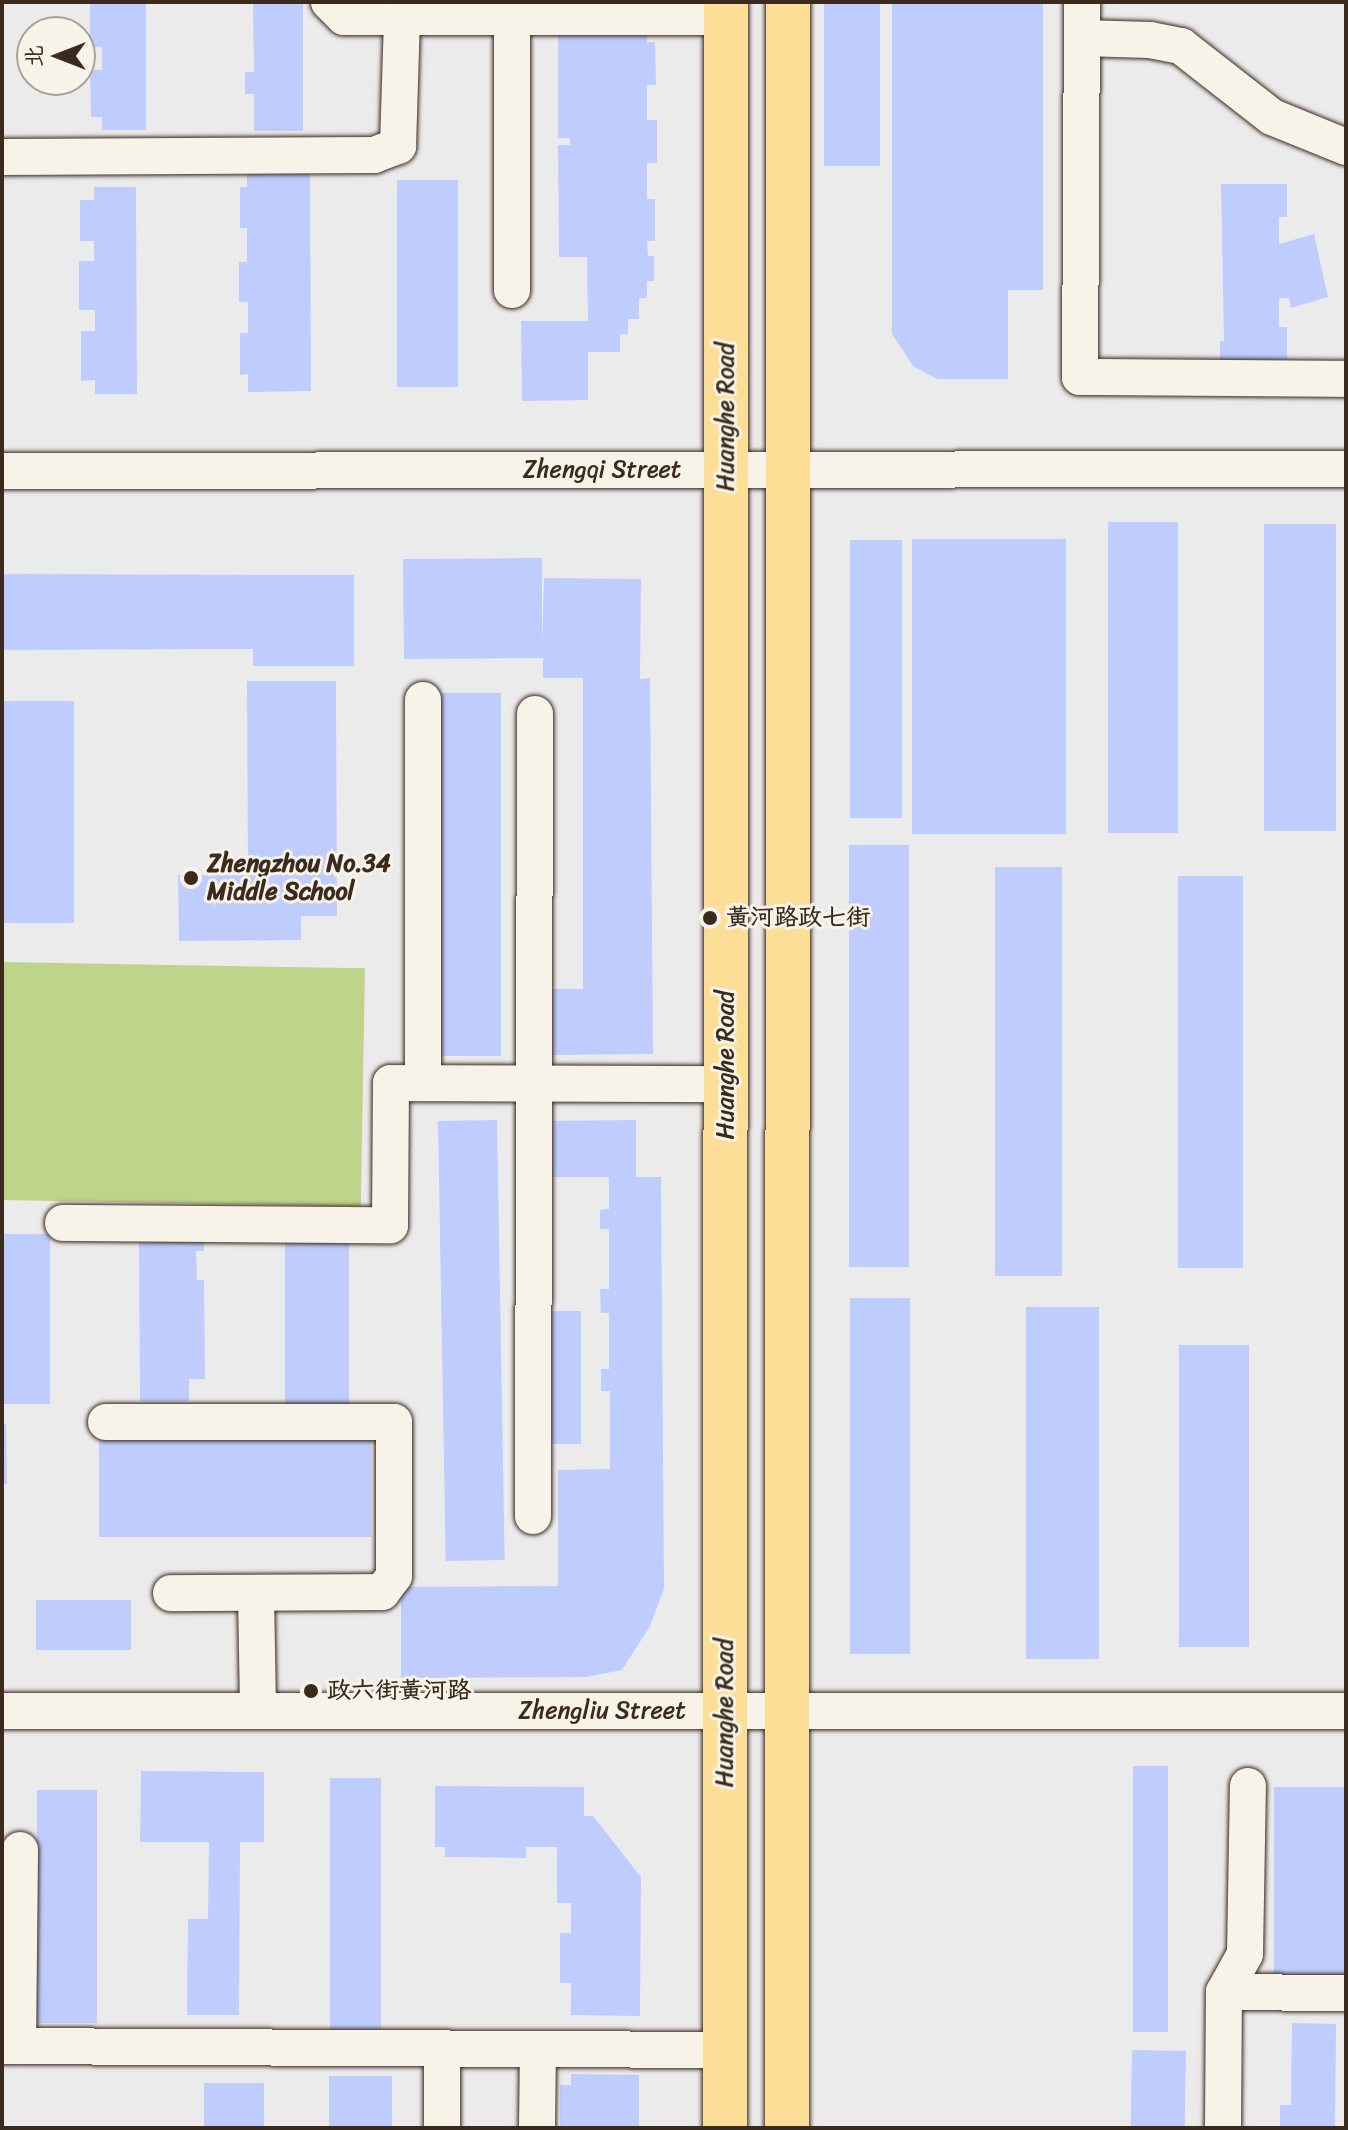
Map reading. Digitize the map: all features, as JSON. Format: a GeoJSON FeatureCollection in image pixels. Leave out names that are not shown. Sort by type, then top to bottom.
{"type":"FeatureCollection","features":[{"type":"Feature","properties":{"kind":"main road"},"geometry":{"type":"LineString","coordinates":[[787,2128],[788,2]]}},
{"type":"Feature","properties":{"kind":"main road","name":"Huanghe Road"},"geometry":{"type":"LineString","coordinates":[[725,2128],[726,10]]}},
{"type":"Feature","properties":{"kind":"street"},"geometry":{"type":"LineString","coordinates":[[329,2],[344,17],[512,17],[726,10]]}},
{"type":"Feature","properties":{"kind":"street"},"geometry":{"type":"LineString","coordinates":[[1082,2],[1080,377],[1346,379]]}},
{"type":"Feature","properties":{"kind":"street"},"geometry":{"type":"LineString","coordinates":[[2,157],[393,151],[399,133],[402,17]]}},
{"type":"Feature","properties":{"kind":"street"},"geometry":{"type":"LineString","coordinates":[[512,17],[512,290]]}},
{"type":"Feature","properties":{"kind":"street"},"geometry":{"type":"LineString","coordinates":[[1082,38],[1150,40],[1181,46],[1272,117],[1346,147]]}},
{"type":"Feature","properties":{"kind":"street","name":"Zhengqi Street"},"geometry":{"type":"LineString","coordinates":[[2,471],[1346,469]]}},
{"type":"Feature","properties":{"kind":"street"},"geometry":{"type":"LineString","coordinates":[[423,700],[423,1082]]}},
{"type":"Feature","properties":{"kind":"street"},"geometry":{"type":"LineString","coordinates":[[533,1516],[535,714]]}},
{"type":"Feature","properties":{"kind":"street"},"geometry":{"type":"LineString","coordinates":[[63,1223],[390,1225],[391,1083],[726,1084]]}},
{"type":"Feature","properties":{"kind":"street"},"geometry":{"type":"LineString","coordinates":[[106,1422],[394,1422],[394,1576],[382,1592],[171,1593]]}},
{"type":"Feature","properties":{"kind":"street"},"geometry":{"type":"LineString","coordinates":[[256,1593],[258,1711]]}},
{"type":"Feature","properties":{"kind":"street","name":"Zhengliu Street"},"geometry":{"type":"LineString","coordinates":[[2,1711],[1346,1711]]}},
{"type":"Feature","properties":{"kind":"street"},"geometry":{"type":"LineString","coordinates":[[1223,2128],[1224,1992],[1245,1954],[1248,1786]]}},
{"type":"Feature","properties":{"kind":"street"},"geometry":{"type":"LineString","coordinates":[[20,1850],[10,2046],[725,2050]]}},
{"type":"Feature","properties":{"kind":"street"},"geometry":{"type":"LineString","coordinates":[[1224,1992],[1346,1993]]}},
{"type":"Feature","properties":{"kind":"street"},"geometry":{"type":"LineString","coordinates":[[442,2049],[442,2128]]}},
{"type":"Feature","properties":{"kind":"street"},"geometry":{"type":"LineString","coordinates":[[537,2128],[538,2049]]}},
{"type":"Feature","properties":{"kind":"green space"},"geometry":{"type":"Polygon","coordinates":[[[2,962],[365,968],[361,1206],[2,1200],[2,962]]]}},
{"type":"Feature","properties":{"kind":"building"},"geometry":{"type":"Polygon","coordinates":[[[90,2],[146,2],[146,130],[102,130],[102,117],[91,117],[91,96],[96,96],[96,70],[102,70],[102,47],[96,47],[96,16],[90,16],[90,2]]]}},
{"type":"Feature","properties":{"kind":"building"},"geometry":{"type":"Polygon","coordinates":[[[253,2],[303,2],[303,131],[254,131],[254,94],[245,94],[245,72],[254,72],[253,2]]]}},
{"type":"Feature","properties":{"kind":"building"},"geometry":{"type":"Polygon","coordinates":[[[824,2],[880,2],[880,166],[824,166],[824,2]]]}},
{"type":"Feature","properties":{"kind":"building"},"geometry":{"type":"Polygon","coordinates":[[[892,2],[1043,2],[1043,290],[1008,290],[1008,379],[937,379],[913,366],[892,334],[892,2]]]}},
{"type":"Feature","properties":{"kind":"building"},"geometry":{"type":"Polygon","coordinates":[[[647,24],[647,42],[655,42],[656,85],[647,85],[647,120],[657,120],[657,163],[647,163],[647,199],[655,199],[655,241],[647,241],[648,256],[654,256],[654,281],[647,281],[647,298],[639,298],[639,319],[628,319],[628,334],[620,334],[620,352],[588,352],[588,400],[522,401],[521,321],[588,321],[587,257],[559,257],[558,145],[570,145],[570,138],[558,138],[558,25],[647,24]]]}},
{"type":"Feature","properties":{"kind":"building"},"geometry":{"type":"Polygon","coordinates":[[[247,170],[310,170],[311,391],[248,392],[248,374],[240,375],[240,333],[248,333],[248,302],[239,302],[239,262],[247,262],[247,228],[240,228],[240,187],[247,187],[247,170]]]}},
{"type":"Feature","properties":{"kind":"building"},"geometry":{"type":"Polygon","coordinates":[[[397,180],[458,180],[458,387],[397,387],[397,180]]]}},
{"type":"Feature","properties":{"kind":"building"},"geometry":{"type":"Polygon","coordinates":[[[1221,184],[1287,184],[1287,217],[1279,217],[1279,244],[1314,234],[1328,297],[1291,308],[1289,298],[1279,298],[1279,327],[1287,327],[1287,365],[1220,365],[1220,341],[1224,341],[1221,184]]]}},
{"type":"Feature","properties":{"kind":"building"},"geometry":{"type":"Polygon","coordinates":[[[94,187],[136,187],[137,394],[95,394],[95,380],[81,381],[81,331],[95,331],[95,310],[79,310],[79,261],[94,261],[94,241],[80,241],[80,200],[94,200],[94,187]]]}},
{"type":"Feature","properties":{"kind":"building"},"geometry":{"type":"Polygon","coordinates":[[[1108,522],[1178,522],[1178,833],[1108,833],[1108,522]]]}},
{"type":"Feature","properties":{"kind":"building"},"geometry":{"type":"Polygon","coordinates":[[[1264,524],[1336,524],[1336,831],[1264,831],[1264,524]]]}},
{"type":"Feature","properties":{"kind":"building"},"geometry":{"type":"Polygon","coordinates":[[[912,539],[1066,539],[1066,834],[912,834],[912,539]]]}},
{"type":"Feature","properties":{"kind":"building"},"geometry":{"type":"Polygon","coordinates":[[[850,540],[902,540],[902,818],[850,818],[850,540]]]}},
{"type":"Feature","properties":{"kind":"building"},"geometry":{"type":"Polygon","coordinates":[[[542,558],[542,645],[544,578],[641,579],[640,679],[650,678],[653,1054],[543,1055],[543,989],[583,989],[583,678],[543,678],[543,658],[404,659],[403,559],[542,558]]]}},
{"type":"Feature","properties":{"kind":"building"},"geometry":{"type":"Polygon","coordinates":[[[2,574],[354,575],[354,666],[253,666],[253,649],[2,650],[2,574]]]}},
{"type":"Feature","properties":{"kind":"building"},"geometry":{"type":"Polygon","coordinates":[[[247,681],[336,681],[337,916],[301,916],[301,940],[179,941],[178,875],[248,875],[247,681]]]}},
{"type":"Feature","properties":{"kind":"building"},"geometry":{"type":"Polygon","coordinates":[[[441,693],[501,693],[501,1056],[441,1056],[441,693]]]}},
{"type":"Feature","properties":{"kind":"building"},"geometry":{"type":"Polygon","coordinates":[[[2,701],[74,701],[74,923],[2,923],[2,701]]]}},
{"type":"Feature","properties":{"kind":"building"},"geometry":{"type":"Polygon","coordinates":[[[849,845],[909,845],[909,1267],[849,1267],[849,845]]]}},
{"type":"Feature","properties":{"kind":"building"},"geometry":{"type":"Polygon","coordinates":[[[995,867],[1062,867],[1062,1276],[995,1276],[995,867]]]}},
{"type":"Feature","properties":{"kind":"building"},"geometry":{"type":"Polygon","coordinates":[[[1178,876],[1243,876],[1243,1268],[1178,1268],[1178,876]]]}},
{"type":"Feature","properties":{"kind":"building"},"geometry":{"type":"Polygon","coordinates":[[[497,1120],[505,1560],[446,1561],[438,1121],[497,1120]]]}},
{"type":"Feature","properties":{"kind":"building"},"geometry":{"type":"Polygon","coordinates":[[[636,1120],[636,1177],[661,1177],[664,1589],[650,1626],[622,1670],[586,1677],[401,1678],[401,1587],[558,1586],[558,1470],[610,1469],[610,1391],[601,1391],[601,1369],[609,1369],[609,1313],[601,1313],[600,1289],[609,1289],[609,1229],[600,1229],[600,1210],[609,1209],[609,1177],[545,1177],[544,1121],[636,1120]]]}},
{"type":"Feature","properties":{"kind":"building"},"geometry":{"type":"Polygon","coordinates":[[[2,1234],[50,1234],[50,1404],[2,1404],[2,1234]]]}},
{"type":"Feature","properties":{"kind":"building"},"geometry":{"type":"Polygon","coordinates":[[[204,1236],[204,1251],[196,1251],[197,1280],[204,1280],[205,1379],[189,1379],[189,1401],[140,1401],[139,1237],[204,1236]]]}},
{"type":"Feature","properties":{"kind":"building"},"geometry":{"type":"Polygon","coordinates":[[[285,1239],[349,1239],[349,1408],[285,1408],[285,1239]]]}},
{"type":"Feature","properties":{"kind":"building"},"geometry":{"type":"Polygon","coordinates":[[[850,1298],[910,1298],[910,1654],[850,1654],[850,1298]]]}},
{"type":"Feature","properties":{"kind":"building"},"geometry":{"type":"Polygon","coordinates":[[[1026,1307],[1099,1307],[1099,1659],[1026,1659],[1026,1307]]]}},
{"type":"Feature","properties":{"kind":"building"},"geometry":{"type":"Polygon","coordinates":[[[545,1311],[581,1311],[581,1444],[545,1444],[545,1311]]]}},
{"type":"Feature","properties":{"kind":"building"},"geometry":{"type":"Polygon","coordinates":[[[1179,1345],[1249,1345],[1249,1647],[1179,1647],[1179,1345]]]}},
{"type":"Feature","properties":{"kind":"building"},"geometry":{"type":"Polygon","coordinates":[[[2,1424],[6,1424],[7,1484],[2,1484],[2,1424]]]}},
{"type":"Feature","properties":{"kind":"building"},"geometry":{"type":"Polygon","coordinates":[[[99,1429],[371,1429],[371,1537],[99,1537],[99,1429]]]}},
{"type":"Feature","properties":{"kind":"building"},"geometry":{"type":"Polygon","coordinates":[[[36,1600],[131,1600],[131,1650],[36,1650],[36,1600]]]}},
{"type":"Feature","properties":{"kind":"building"},"geometry":{"type":"Polygon","coordinates":[[[1133,1766],[1168,1766],[1168,2032],[1133,2032],[1133,1766]]]}},
{"type":"Feature","properties":{"kind":"building"},"geometry":{"type":"Polygon","coordinates":[[[141,1771],[264,1772],[264,1842],[240,1842],[239,2015],[187,2015],[188,1919],[208,1919],[209,1842],[140,1842],[141,1771]]]}},
{"type":"Feature","properties":{"kind":"building"},"geometry":{"type":"Polygon","coordinates":[[[330,1778],[381,1778],[381,2031],[330,2031],[330,1778]]]}},
{"type":"Feature","properties":{"kind":"building"},"geometry":{"type":"Polygon","coordinates":[[[435,1786],[584,1787],[584,1816],[593,1816],[641,1877],[640,2016],[571,2015],[571,1983],[560,1983],[560,1933],[571,1933],[571,1903],[557,1903],[557,1847],[526,1847],[526,1858],[445,1857],[445,1847],[435,1847],[435,1786]]]}},
{"type":"Feature","properties":{"kind":"building"},"geometry":{"type":"Polygon","coordinates":[[[1274,1787],[1346,1787],[1346,1976],[1274,1976],[1274,1787]]]}},
{"type":"Feature","properties":{"kind":"building"},"geometry":{"type":"Polygon","coordinates":[[[37,1790],[97,1790],[97,2023],[37,2023],[37,1790]]]}},
{"type":"Feature","properties":{"kind":"building"},"geometry":{"type":"Polygon","coordinates":[[[1292,2023],[1336,2024],[1335,2128],[1280,2128],[1280,2105],[1291,2105],[1292,2023]]]}},
{"type":"Feature","properties":{"kind":"building"},"geometry":{"type":"Polygon","coordinates":[[[1132,2050],[1186,2051],[1185,2128],[1131,2128],[1132,2050]]]}},
{"type":"Feature","properties":{"kind":"building"},"geometry":{"type":"Polygon","coordinates":[[[571,2074],[639,2075],[639,2128],[560,2128],[560,2085],[571,2085],[571,2074]]]}},
{"type":"Feature","properties":{"kind":"building"},"geometry":{"type":"Polygon","coordinates":[[[329,2076],[392,2076],[392,2128],[329,2128],[329,2076]]]}},
{"type":"Feature","properties":{"kind":"building"},"geometry":{"type":"Polygon","coordinates":[[[204,2083],[264,2083],[264,2128],[204,2128],[204,2083]]]}},
{"type":"Feature","properties":{"kind":"place","name":"Zhengzhou No.34 Middle School"},"geometry":{"type":"Point","coordinates":[191,878]}},
{"type":"Feature","properties":{"kind":"place","name":"黄河路政七街"},"geometry":{"type":"Point","coordinates":[710,918]}},
{"type":"Feature","properties":{"kind":"place","name":"政六街黄河路"},"geometry":{"type":"Point","coordinates":[311,1691]}}]}
